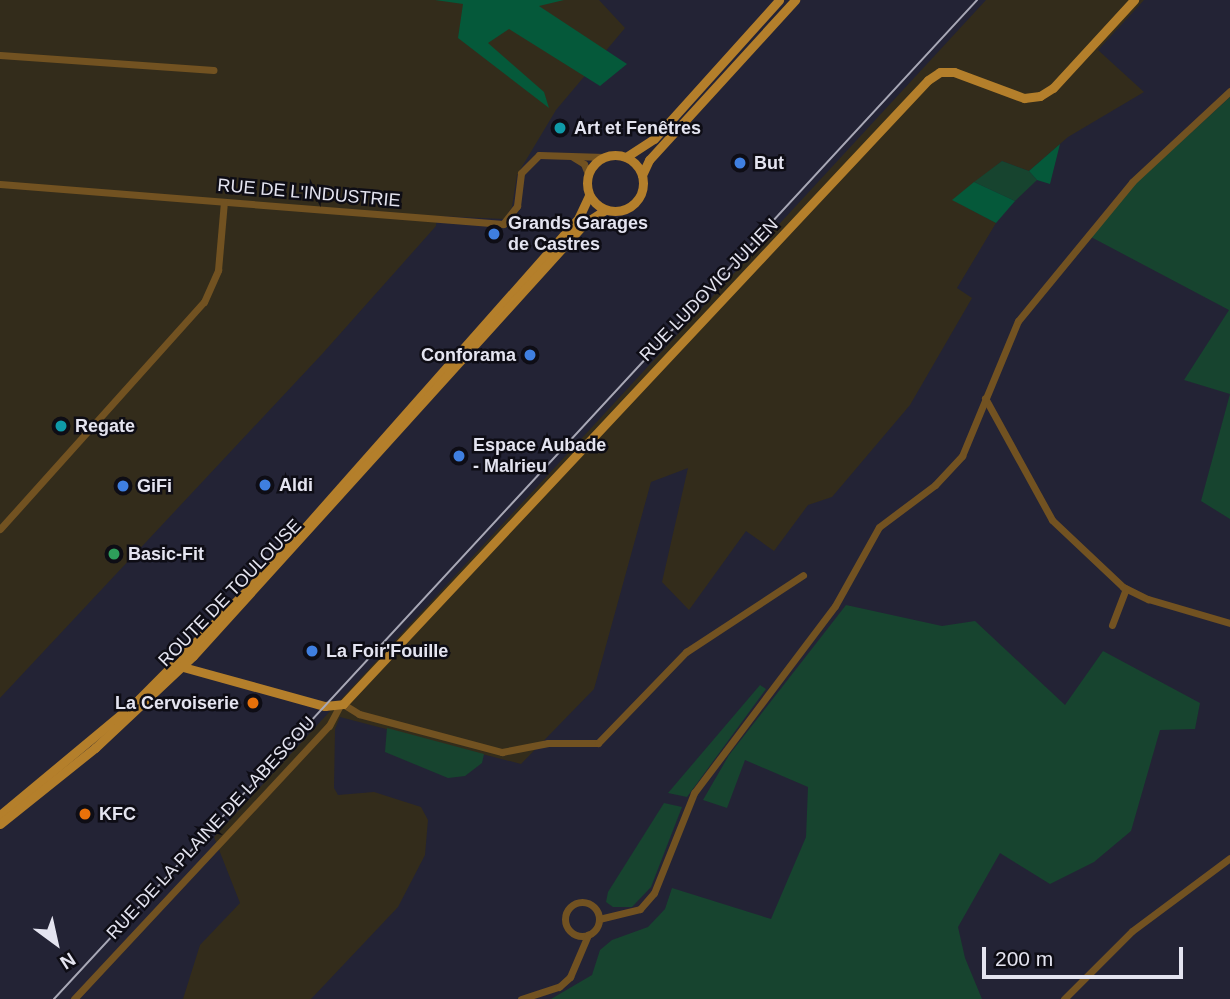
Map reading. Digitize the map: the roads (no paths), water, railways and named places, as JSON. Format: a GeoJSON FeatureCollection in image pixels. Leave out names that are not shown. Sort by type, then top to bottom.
{"type":"FeatureCollection","features":[{"type":"Feature","properties":{"kind":"main road"},"geometry":{"type":"LineString","coordinates":[[0,815],[138,701],[253,584],[579,218],[589,196],[588,174],[604,157],[626,157],[654,139],[779,0]]}},
{"type":"Feature","properties":{"kind":"main road"},"geometry":{"type":"LineString","coordinates":[[589,196],[605,210],[632,206],[642,192],[642,175],[649,160],[795,0]]}},
{"type":"Feature","properties":{"kind":"main road","name":"RUE LUDOVIC JULIEN"},"geometry":{"type":"LineString","coordinates":[[341,706],[928,80],[940,72],[954,72],[1024,97],[1040,96],[1053,88],[1134,0]]}},
{"type":"Feature","properties":{"kind":"main road"},"geometry":{"type":"LineString","coordinates":[[626,157],[642,175]]}},
{"type":"Feature","properties":{"kind":"main road","name":"ROUTE DE TOULOUSE"},"geometry":{"type":"LineString","coordinates":[[0,824],[95,748],[194,656],[585,223],[605,210]]}},
{"type":"Feature","properties":{"kind":"main road"},"geometry":{"type":"LineString","coordinates":[[194,656],[212,675]]}},
{"type":"Feature","properties":{"kind":"main road"},"geometry":{"type":"LineString","coordinates":[[183,667],[341,706]]}},
{"type":"Feature","properties":{"kind":"street"},"geometry":{"type":"LineString","coordinates":[[0,55],[213,70]]}},
{"type":"Feature","properties":{"kind":"street"},"geometry":{"type":"LineString","coordinates":[[521,999],[559,987],[582,955],[588,935],[599,919],[640,909],[654,893],[694,793],[835,606],[886,518],[927,491],[956,463],[1010,335],[1032,302],[1132,182],[1230,91]]}},
{"type":"Feature","properties":{"kind":"street","name":"RUE DE L'INDUSTRIE"},"geometry":{"type":"LineString","coordinates":[[0,184],[503,223],[517,206],[521,173],[527,164],[539,155],[604,157]]}},
{"type":"Feature","properties":{"kind":"street"},"geometry":{"type":"LineString","coordinates":[[569,156],[579,159],[588,174]]}},
{"type":"Feature","properties":{"kind":"street"},"geometry":{"type":"LineString","coordinates":[[0,528],[204,302],[218,270],[224,202]]}},
{"type":"Feature","properties":{"kind":"street"},"geometry":{"type":"LineString","coordinates":[[985,398],[1052,520],[1126,589],[1230,623]]}},
{"type":"Feature","properties":{"kind":"street"},"geometry":{"type":"LineString","coordinates":[[341,706],[359,714],[502,752],[548,743],[588,745],[607,739],[686,652],[803,575]]}},
{"type":"Feature","properties":{"kind":"street"},"geometry":{"type":"LineString","coordinates":[[1112,625],[1126,589]]}},
{"type":"Feature","properties":{"kind":"street","name":"RUE DE LA PLAINE DE LABESCOU"},"geometry":{"type":"LineString","coordinates":[[74,999],[329,726],[341,706]]}},
{"type":"Feature","properties":{"kind":"street"},"geometry":{"type":"LineString","coordinates":[[1064,999],[1132,931],[1230,858]]}},
{"type":"Feature","properties":{"kind":"street"},"geometry":{"type":"LineString","coordinates":[[582,955],[579,936],[565,923],[570,906],[590,903],[599,919]]}},
{"type":"Feature","properties":{"kind":"street"},"geometry":{"type":"LineString","coordinates":[[579,936],[588,935]]}},
{"type":"Feature","properties":{"kind":"railway"},"geometry":{"type":"LineString","coordinates":[[54,999],[977,0]]}},
{"type":"Feature","properties":{"kind":"place","name":"Art et Fenêtres"},"geometry":{"type":"Point","coordinates":[560,128]}},
{"type":"Feature","properties":{"kind":"place","name":"But"},"geometry":{"type":"Point","coordinates":[740,163]}},
{"type":"Feature","properties":{"kind":"place","name":"Grands Garages de Castres"},"geometry":{"type":"Point","coordinates":[494,234]}},
{"type":"Feature","properties":{"kind":"place","name":"Conforama"},"geometry":{"type":"Point","coordinates":[530,355]}},
{"type":"Feature","properties":{"kind":"place","name":"Regate"},"geometry":{"type":"Point","coordinates":[61,426]}},
{"type":"Feature","properties":{"kind":"place","name":"Espace Aubade - Malrieu"},"geometry":{"type":"Point","coordinates":[459,456]}},
{"type":"Feature","properties":{"kind":"place","name":"Aldi"},"geometry":{"type":"Point","coordinates":[265,485]}},
{"type":"Feature","properties":{"kind":"place","name":"GiFi"},"geometry":{"type":"Point","coordinates":[123,486]}},
{"type":"Feature","properties":{"kind":"place","name":"Basic-Fit"},"geometry":{"type":"Point","coordinates":[114,554]}},
{"type":"Feature","properties":{"kind":"place","name":"La Foir'Fouille"},"geometry":{"type":"Point","coordinates":[312,651]}},
{"type":"Feature","properties":{"kind":"place","name":"La Cervoiserie"},"geometry":{"type":"Point","coordinates":[253,703]}},
{"type":"Feature","properties":{"kind":"place","name":"KFC"},"geometry":{"type":"Point","coordinates":[85,814]}}]}
